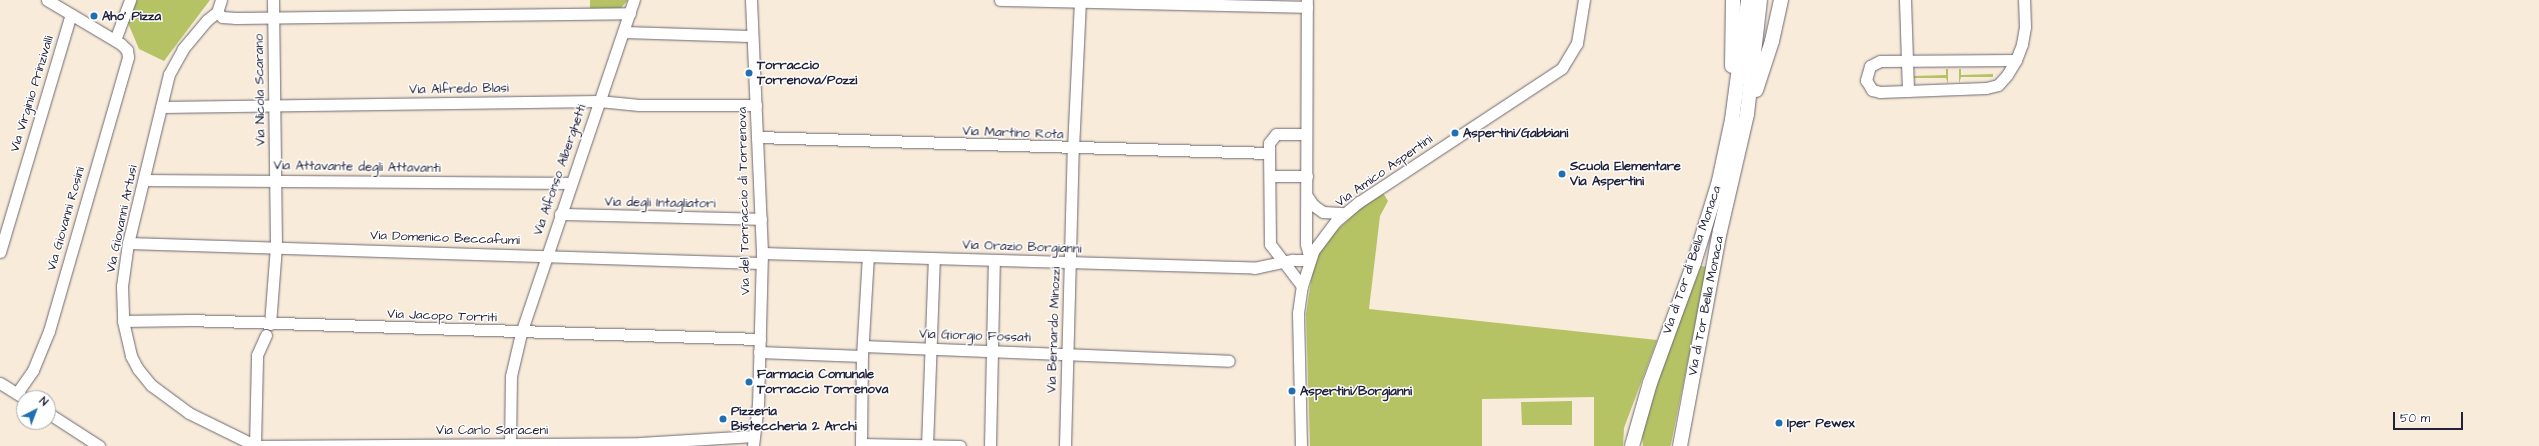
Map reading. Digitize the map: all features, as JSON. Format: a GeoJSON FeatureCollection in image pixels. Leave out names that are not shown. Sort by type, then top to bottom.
{"type":"FeatureCollection","features":[{"type":"Feature","properties":{"kind":"main road"},"geometry":{"type":"LineString","coordinates":[[1732,120],[1733,0]]}},
{"type":"Feature","properties":{"kind":"main road","name":"Via di Tor di Bella Monaca"},"geometry":{"type":"LineString","coordinates":[[1634,444],[1650,383],[1694,263],[1719,181],[1732,120],[1748,0]]}},
{"type":"Feature","properties":{"kind":"main road","name":"Via di Tor Bella Monaca"},"geometry":{"type":"LineString","coordinates":[[1680,446],[1722,224],[1747,114],[1760,0]]}},
{"type":"Feature","properties":{"kind":"main road"},"geometry":{"type":"LineString","coordinates":[[1747,114],[1768,53],[1781,0]]}},
{"type":"Feature","properties":{"kind":"street"},"geometry":{"type":"LineString","coordinates":[[47,0],[115,40],[130,0]]}},
{"type":"Feature","properties":{"kind":"street","name":"Via Giovanni Artusi"},"geometry":{"type":"LineString","coordinates":[[221,0],[217,12],[207,20],[173,65],[161,107],[128,243],[122,286],[123,321],[131,356],[151,385],[189,413],[255,446]]}},
{"type":"Feature","properties":{"kind":"street","name":"Via Nicola Scarano"},"geometry":{"type":"LineString","coordinates":[[268,330],[276,246],[273,0]]}},
{"type":"Feature","properties":{"kind":"street","name":"Via Alfonso Alberghetti"},"geometry":{"type":"LineString","coordinates":[[510,445],[511,376],[521,333],[545,256],[634,0]]}},
{"type":"Feature","properties":{"kind":"street","name":"Via del Torraccio di Torrenova"},"geometry":{"type":"LineString","coordinates":[[751,0],[761,258],[758,400],[753,441]]}},
{"type":"Feature","properties":{"kind":"street"},"geometry":{"type":"LineString","coordinates":[[1000,0],[1307,3],[1307,248],[1310,260]]}},
{"type":"Feature","properties":{"kind":"street","name":"Via Amico Aspertini"},"geometry":{"type":"LineString","coordinates":[[1301,446],[1298,313],[1302,286],[1310,260],[1324,236],[1344,213],[1558,71],[1569,59],[1577,43],[1584,0]]}},
{"type":"Feature","properties":{"kind":"street"},"geometry":{"type":"LineString","coordinates":[[1905,0],[1908,91]]}},
{"type":"Feature","properties":{"kind":"street"},"geometry":{"type":"LineString","coordinates":[[2016,60],[1907,60],[1875,62],[1868,69],[1866,77],[1868,86],[1875,91],[1992,87],[2004,80],[2016,60],[2024,34],[2024,0]]}},
{"type":"Feature","properties":{"kind":"street","name":"Via Bernardo Minozzi"},"geometry":{"type":"LineString","coordinates":[[1065,446],[1073,149],[1080,1]]}},
{"type":"Feature","properties":{"kind":"street"},"geometry":{"type":"LineString","coordinates":[[217,12],[217,15],[229,18],[273,16],[630,13]]}},
{"type":"Feature","properties":{"kind":"street","name":"Via Virginio Prinzivalli"},"geometry":{"type":"LineString","coordinates":[[0,252],[71,14]]}},
{"type":"Feature","properties":{"kind":"street"},"geometry":{"type":"LineString","coordinates":[[624,32],[752,36]]}},
{"type":"Feature","properties":{"kind":"street","name":"Via Giovanni Rosini"},"geometry":{"type":"LineString","coordinates":[[23,390],[49,331],[127,59],[125,48],[115,40]]}},
{"type":"Feature","properties":{"kind":"street","name":"Via Alfredo Blasi"},"geometry":{"type":"LineString","coordinates":[[161,107],[599,101],[639,105],[756,105]]}},
{"type":"Feature","properties":{"kind":"street"},"geometry":{"type":"LineString","coordinates":[[1302,286],[1282,262],[1270,244],[1269,153],[1270,139],[1274,134],[1306,134]]}},
{"type":"Feature","properties":{"kind":"street","name":"Via Martino Rota"},"geometry":{"type":"LineString","coordinates":[[757,137],[1073,149],[1269,153]]}},
{"type":"Feature","properties":{"kind":"street"},"geometry":{"type":"LineString","coordinates":[[1270,176],[1307,176]]}},
{"type":"Feature","properties":{"kind":"street","name":"Via Attavante degli Attavanti"},"geometry":{"type":"LineString","coordinates":[[144,180],[570,183]]}},
{"type":"Feature","properties":{"kind":"street"},"geometry":{"type":"LineString","coordinates":[[1307,196],[1316,208],[1322,212],[1344,213]]}},
{"type":"Feature","properties":{"kind":"street","name":"Via degli Intagliatori"},"geometry":{"type":"LineString","coordinates":[[560,214],[760,219]]}},
{"type":"Feature","properties":{"kind":"street","name":"Via Domenico Beccafumi"},"geometry":{"type":"LineString","coordinates":[[128,243],[276,246],[545,256],[761,258]]}},
{"type":"Feature","properties":{"kind":"street"},"geometry":{"type":"LineString","coordinates":[[868,256],[862,351],[861,445],[960,446]]}},
{"type":"Feature","properties":{"kind":"street","name":"Via Orazio Borgianni"},"geometry":{"type":"LineString","coordinates":[[761,258],[868,256],[1254,268],[1282,262],[1310,260]]}},
{"type":"Feature","properties":{"kind":"street"},"geometry":{"type":"LineString","coordinates":[[927,445],[934,259]]}},
{"type":"Feature","properties":{"kind":"street"},"geometry":{"type":"LineString","coordinates":[[990,446],[994,261]]}},
{"type":"Feature","properties":{"kind":"street","name":"Via Jacopo Torriti"},"geometry":{"type":"LineString","coordinates":[[123,321],[189,320],[268,330],[521,333],[760,339]]}},
{"type":"Feature","properties":{"kind":"street"},"geometry":{"type":"LineString","coordinates":[[255,446],[257,355],[268,330]]}},
{"type":"Feature","properties":{"kind":"street","name":"Via Giorgio Fossati"},"geometry":{"type":"LineString","coordinates":[[759,352],[862,351],[931,348],[1229,361]]}},
{"type":"Feature","properties":{"kind":"street"},"geometry":{"type":"LineString","coordinates":[[0,383],[16,393]]}},
{"type":"Feature","properties":{"kind":"street"},"geometry":{"type":"LineString","coordinates":[[56,418],[99,446]]}},
{"type":"Feature","properties":{"kind":"street","name":"Via Carlo Saraceni"},"geometry":{"type":"LineString","coordinates":[[255,446],[510,445],[640,442],[729,436],[753,441]]}},
{"type":"Feature","properties":{"kind":"green space"},"geometry":{"type":"Polygon","coordinates":[[[137,0],[210,0],[164,61],[139,49],[128,23],[137,0]]]}},
{"type":"Feature","properties":{"kind":"green space"},"geometry":{"type":"Polygon","coordinates":[[[590,0],[628,0],[621,8],[590,9],[590,0]]]}},
{"type":"Feature","properties":{"kind":"green space"},"geometry":{"type":"Polygon","coordinates":[[[1946,69],[1948,69],[1948,84],[1946,78],[1914,78],[1914,76],[1946,75],[1946,69]]]}},
{"type":"Feature","properties":{"kind":"green space"},"geometry":{"type":"Polygon","coordinates":[[[1959,69],[1961,69],[1961,75],[1993,74],[1993,77],[1961,77],[1959,84],[1959,69]]]}},
{"type":"Feature","properties":{"kind":"green space"},"geometry":{"type":"Polygon","coordinates":[[[1383,193],[1388,201],[1380,216],[1369,309],[1657,340],[1624,428],[1623,446],[1594,446],[1594,397],[1482,399],[1482,446],[1310,446],[1306,314],[1314,261],[1334,233],[1363,206],[1383,193]]]}},
{"type":"Feature","properties":{"kind":"green space"},"geometry":{"type":"Polygon","coordinates":[[[1701,266],[1707,267],[1671,444],[1670,446],[1643,446],[1642,436],[1665,358],[1701,266]]]}},
{"type":"Feature","properties":{"kind":"green space"},"geometry":{"type":"Polygon","coordinates":[[[1572,401],[1572,425],[1522,425],[1521,402],[1572,401]]]}},
{"type":"Feature","properties":{"kind":"place","name":"Aho' Pizza"},"geometry":{"type":"Point","coordinates":[94,16]}},
{"type":"Feature","properties":{"kind":"place","name":"Torraccio Torrenova/Pozzi"},"geometry":{"type":"Point","coordinates":[749,73]}},
{"type":"Feature","properties":{"kind":"place","name":"Aspertini/Gabbiani"},"geometry":{"type":"Point","coordinates":[1455,133]}},
{"type":"Feature","properties":{"kind":"place","name":"Scuola Elementare Via Aspertini"},"geometry":{"type":"Point","coordinates":[1562,174]}},
{"type":"Feature","properties":{"kind":"place","name":"Farmacia Comunale Torraccio Torrenova"},"geometry":{"type":"Point","coordinates":[749,382]}},
{"type":"Feature","properties":{"kind":"place","name":"Aspertini/Borgianni"},"geometry":{"type":"Point","coordinates":[1292,391]}},
{"type":"Feature","properties":{"kind":"place","name":"Pizzeria Bisteccheria 2 Archi"},"geometry":{"type":"Point","coordinates":[723,419]}},
{"type":"Feature","properties":{"kind":"place","name":"Iper Pewex"},"geometry":{"type":"Point","coordinates":[1779,423]}}]}
